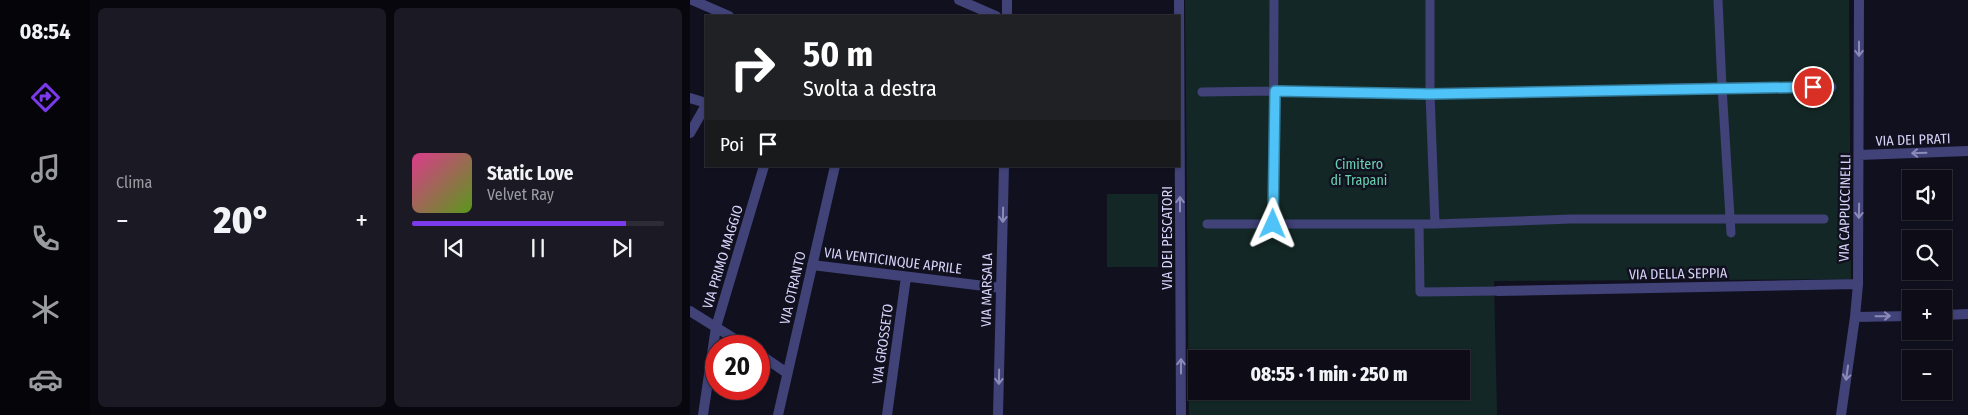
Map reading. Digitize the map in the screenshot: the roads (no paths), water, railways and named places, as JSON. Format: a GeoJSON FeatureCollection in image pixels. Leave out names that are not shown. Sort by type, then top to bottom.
{"type":"FeatureCollection","features":[{"type":"Feature","properties":{"kind":"street"},"geometry":{"type":"LineString","coordinates":[[692,0],[727,15]]}},
{"type":"Feature","properties":{"kind":"street"},"geometry":{"type":"LineString","coordinates":[[958,0],[994,15]]}},
{"type":"Feature","properties":{"kind":"street"},"geometry":{"type":"LineString","coordinates":[[1007,0],[1007,15]]}},
{"type":"Feature","properties":{"kind":"street","name":"VIA DEI PESCATORI"},"geometry":{"type":"LineString","coordinates":[[1179,0],[1179,15]]}},
{"type":"Feature","properties":{"kind":"street","name":"VIA CAPPUCCINELLI"},"geometry":{"type":"LineString","coordinates":[[1841,415],[1858,284],[1859,0]]}},
{"type":"Feature","properties":{"kind":"street"},"geometry":{"type":"LineString","coordinates":[[690,98],[705,104]]}},
{"type":"Feature","properties":{"kind":"street"},"geometry":{"type":"LineString","coordinates":[[690,133],[705,106]]}},
{"type":"Feature","properties":{"kind":"street","name":"VIA DEI PESCATORI"},"geometry":{"type":"LineString","coordinates":[[1180,138],[1182,415]]}},
{"type":"Feature","properties":{"kind":"street","name":"VIA DEI PRATI"},"geometry":{"type":"LineString","coordinates":[[1859,155],[1968,152]]}},
{"type":"Feature","properties":{"kind":"street","name":"VIA PRIMO MAGGIO"},"geometry":{"type":"LineString","coordinates":[[702,415],[716,327],[764,167]]}},
{"type":"Feature","properties":{"kind":"street","name":"VIA OTRANTO"},"geometry":{"type":"LineString","coordinates":[[780,415],[834,167]]}},
{"type":"Feature","properties":{"kind":"street","name":"VIA MARSALA"},"geometry":{"type":"LineString","coordinates":[[998,415],[1004,167]]}},
{"type":"Feature","properties":{"kind":"street","name":"VIA VENTICINQUE APRILE"},"geometry":{"type":"LineString","coordinates":[[812,265],[1001,288]]}},
{"type":"Feature","properties":{"kind":"street","name":"VIA GROSSETO"},"geometry":{"type":"LineString","coordinates":[[887,415],[906,277]]}},
{"type":"Feature","properties":{"kind":"street","name":"VIA DELLA SEPPIA"},"geometry":{"type":"LineString","coordinates":[[1498,291],[1858,284]]}},
{"type":"Feature","properties":{"kind":"street"},"geometry":{"type":"LineString","coordinates":[[690,311],[729,335]]}},
{"type":"Feature","properties":{"kind":"street"},"geometry":{"type":"LineString","coordinates":[[1952,315],[1968,314]]}},
{"type":"Feature","properties":{"kind":"street"},"geometry":{"type":"LineString","coordinates":[[1855,317],[1902,316]]}},
{"type":"Feature","properties":{"kind":"street"},"geometry":{"type":"LineString","coordinates":[[770,361],[788,373]]}},
{"type":"Feature","properties":{"kind":"lane"},"geometry":{"type":"LineString","coordinates":[[1273,224],[1274,0]]}},
{"type":"Feature","properties":{"kind":"lane"},"geometry":{"type":"LineString","coordinates":[[1430,0],[1430,94],[1435,224]]}},
{"type":"Feature","properties":{"kind":"lane"},"geometry":{"type":"LineString","coordinates":[[1718,0],[1731,233]]}},
{"type":"Feature","properties":{"kind":"lane"},"geometry":{"type":"LineString","coordinates":[[1202,92],[1275,91],[1430,94],[1722,87],[1832,87]]}},
{"type":"Feature","properties":{"kind":"lane"},"geometry":{"type":"LineString","coordinates":[[1207,224],[1435,224],[1571,219],[1824,220]]}},
{"type":"Feature","properties":{"kind":"lane"},"geometry":{"type":"LineString","coordinates":[[1419,224],[1420,292],[1498,291]]}},
{"type":"Feature","properties":{"kind":"park label","name":"Cimitero di Trapani"},"geometry":{"type":"Point","coordinates":[1359,172]}}]}
